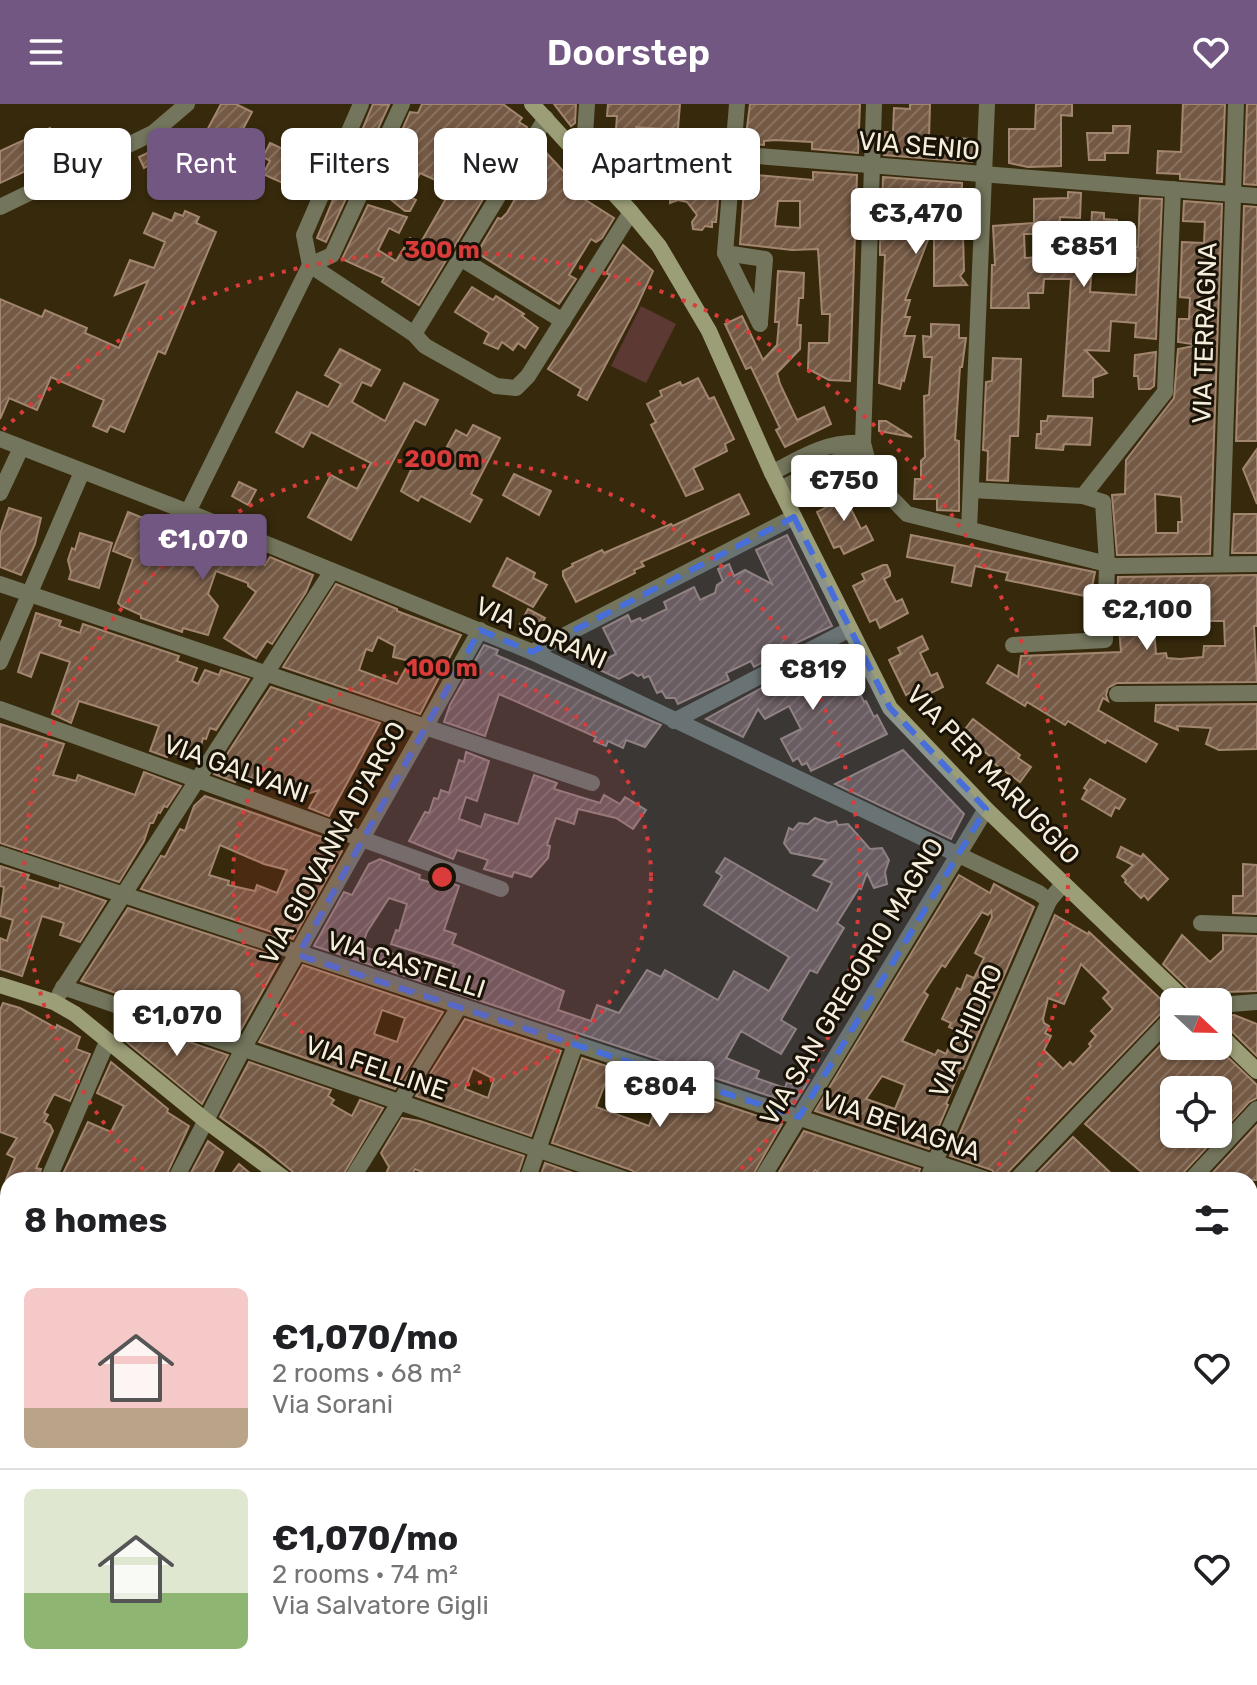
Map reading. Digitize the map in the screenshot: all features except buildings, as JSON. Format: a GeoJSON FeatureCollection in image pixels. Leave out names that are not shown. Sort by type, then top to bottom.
{"type":"FeatureCollection","features":[{"type":"Feature","properties":{"kind":"street"},"geometry":{"type":"LineString","coordinates":[[0,207],[153,133],[187,104]]}},
{"type":"Feature","properties":{"kind":"street"},"geometry":{"type":"LineString","coordinates":[[188,512],[310,265],[304,235],[361,104]]}},
{"type":"Feature","properties":{"kind":"street"},"geometry":{"type":"LineString","coordinates":[[310,265],[332,255],[402,104]]}},
{"type":"Feature","properties":{"kind":"street","name":"VIA PER MARUGGIO"},"geometry":{"type":"LineString","coordinates":[[532,104],[563,137]]}},
{"type":"Feature","properties":{"kind":"street"},"geometry":{"type":"LineString","coordinates":[[585,128],[587,104]]}},
{"type":"Feature","properties":{"kind":"street"},"geometry":{"type":"LineString","coordinates":[[735,128],[737,104]]}},
{"type":"Feature","properties":{"kind":"street"},"geometry":{"type":"LineString","coordinates":[[874,104],[863,443],[869,466],[879,485],[907,514],[1107,564],[1257,564]]}},
{"type":"Feature","properties":{"kind":"street"},"geometry":{"type":"LineString","coordinates":[[969,530],[987,104]]}},
{"type":"Feature","properties":{"kind":"street","name":"VIA TERRAGNA"},"geometry":{"type":"LineString","coordinates":[[1221,564],[1236,104]]}},
{"type":"Feature","properties":{"kind":"street"},"geometry":{"type":"LineString","coordinates":[[414,334],[546,118]]}},
{"type":"Feature","properties":{"kind":"street","name":"VIA SENIO"},"geometry":{"type":"LineString","coordinates":[[760,156],[1257,196]]}},
{"type":"Feature","properties":{"kind":"street"},"geometry":{"type":"LineString","coordinates":[[1083,496],[1165,392],[1173,189]]}},
{"type":"Feature","properties":{"kind":"street","name":"VIA PER MARUGGIO"},"geometry":{"type":"LineString","coordinates":[[620,200],[659,246],[709,331],[772,473],[890,708],[986,809],[1172,988]]}},
{"type":"Feature","properties":{"kind":"street"},"geometry":{"type":"LineString","coordinates":[[725,253],[729,200]]}},
{"type":"Feature","properties":{"kind":"street"},"geometry":{"type":"LineString","coordinates":[[310,265],[414,334],[425,346],[496,386],[516,388],[528,376],[631,212]]}},
{"type":"Feature","properties":{"kind":"street"},"geometry":{"type":"LineString","coordinates":[[460,258],[563,321]]}},
{"type":"Feature","properties":{"kind":"street","name":"VIA SORANI"},"geometry":{"type":"LineString","coordinates":[[0,439],[532,652],[1039,893],[1049,901]]}},
{"type":"Feature","properties":{"kind":"street"},"geometry":{"type":"LineString","coordinates":[[772,473],[819,448],[841,442],[863,443]]}},
{"type":"Feature","properties":{"kind":"street"},"geometry":{"type":"LineString","coordinates":[[780,489],[847,456],[863,443]]}},
{"type":"Feature","properties":{"kind":"street"},"geometry":{"type":"LineString","coordinates":[[0,493],[21,448]]}},
{"type":"Feature","properties":{"kind":"street"},"geometry":{"type":"LineString","coordinates":[[0,662],[82,472]]}},
{"type":"Feature","properties":{"kind":"street"},"geometry":{"type":"LineString","coordinates":[[971,490],[1083,496],[1103,502],[1107,564],[1105,640],[1013,645]]}},
{"type":"Feature","properties":{"kind":"street"},"geometry":{"type":"LineString","coordinates":[[532,652],[794,517]]}},
{"type":"Feature","properties":{"kind":"street"},"geometry":{"type":"LineString","coordinates":[[54,1002],[332,571]]}},
{"type":"Feature","properties":{"kind":"street"},"geometry":{"type":"LineString","coordinates":[[0,584],[592,783]]}},
{"type":"Feature","properties":{"kind":"street"},"geometry":{"type":"LineString","coordinates":[[674,721],[850,629]]}},
{"type":"Feature","properties":{"kind":"street","name":"VIA GIOVANNA D'ARCO"},"geometry":{"type":"LineString","coordinates":[[179,1172],[244,1047],[480,630]]}},
{"type":"Feature","properties":{"kind":"street"},"geometry":{"type":"LineString","coordinates":[[1117,694],[1257,693]]}},
{"type":"Feature","properties":{"kind":"street","name":"VIA GALVANI"},"geometry":{"type":"LineString","coordinates":[[0,709],[501,889]]}},
{"type":"Feature","properties":{"kind":"street","name":"VIA SAN GREGORIO MAGNO"},"geometry":{"type":"LineString","coordinates":[[766,1172],[986,809]]}},
{"type":"Feature","properties":{"kind":"street","name":"VIA CASTELLI"},"geometry":{"type":"LineString","coordinates":[[0,854],[298,955],[799,1117]]}},
{"type":"Feature","properties":{"kind":"street","name":"VIA CHIDRO"},"geometry":{"type":"LineString","coordinates":[[931,1172],[1049,901],[1063,884]]}},
{"type":"Feature","properties":{"kind":"street"},"geometry":{"type":"LineString","coordinates":[[1201,923],[1257,925]]}},
{"type":"Feature","properties":{"kind":"street"},"geometry":{"type":"LineString","coordinates":[[0,985],[54,1002],[75,1014],[274,1172]]}},
{"type":"Feature","properties":{"kind":"street","name":"VIA FELLINE"},"geometry":{"type":"LineString","coordinates":[[63,987],[604,1172]]}},
{"type":"Feature","properties":{"kind":"street"},"geometry":{"type":"LineString","coordinates":[[1232,1004],[1257,1002]]}},
{"type":"Feature","properties":{"kind":"street"},"geometry":{"type":"LineString","coordinates":[[1237,1004],[1257,1015]]}},
{"type":"Feature","properties":{"kind":"street"},"geometry":{"type":"LineString","coordinates":[[356,1172],[459,1007]]}},
{"type":"Feature","properties":{"kind":"street"},"geometry":{"type":"LineString","coordinates":[[1024,1172],[1160,1030]]}},
{"type":"Feature","properties":{"kind":"street"},"geometry":{"type":"LineString","coordinates":[[51,1172],[107,1042]]}},
{"type":"Feature","properties":{"kind":"street"},"geometry":{"type":"LineString","coordinates":[[530,1172],[575,1045]]}},
{"type":"Feature","properties":{"kind":"street"},"geometry":{"type":"LineString","coordinates":[[1232,1047],[1257,1071]]}},
{"type":"Feature","properties":{"kind":"street"},"geometry":{"type":"LineString","coordinates":[[1198,1172],[1257,1109]]}},
{"type":"Feature","properties":{"kind":"street","name":"VIA BEVAGNA"},"geometry":{"type":"LineString","coordinates":[[799,1117],[964,1172]]}},
{"type":"Feature","properties":{"kind":"highlighted area"},"geometry":{"type":"Polygon","coordinates":[[[794,517],[890,708],[986,809],[799,1117],[298,955],[480,630],[532,652],[794,517]]]}},
{"type":"Feature","properties":{"kind":"shaded area"},"geometry":{"type":"Polygon","coordinates":[[[641,306],[676,324],[646,383],[611,366],[641,306]]]}}]}
